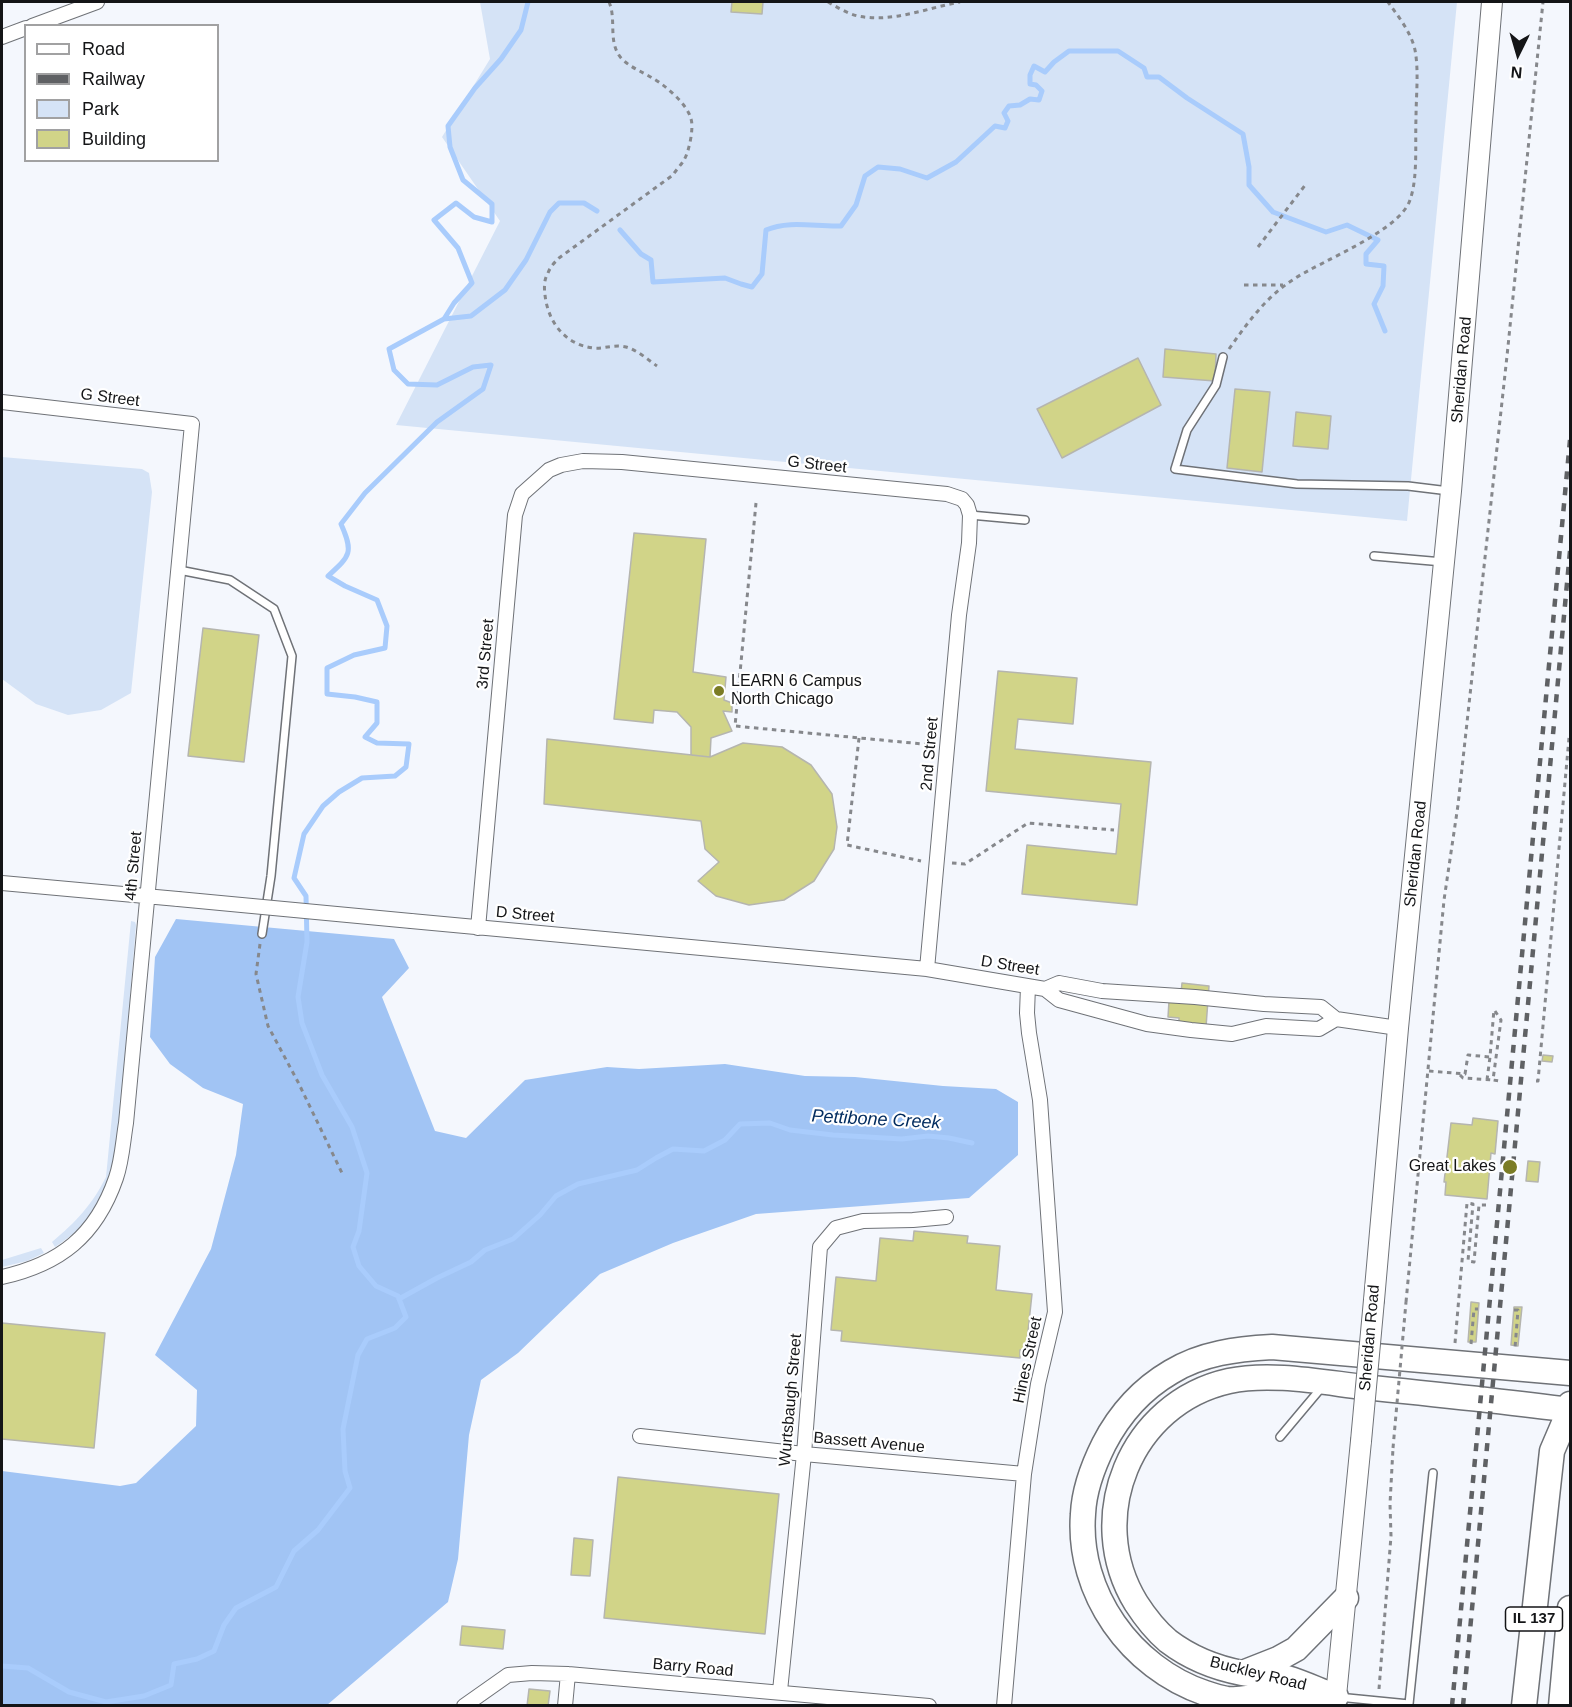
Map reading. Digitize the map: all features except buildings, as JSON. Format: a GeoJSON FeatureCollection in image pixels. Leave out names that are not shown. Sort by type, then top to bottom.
{"type":"FeatureCollection","features":[{"type":"Feature","properties":{"kind":"highway","name":"Buckley Road"},"geometry":{"type":"LineString","coordinates":[[1335,1701],[1261,1697],[1235,1702],[1177,1682],[1137,1652],[1122,1635],[1105,1610],[1086,1562],[1083,1513],[1096,1461],[1111,1431],[1128,1407],[1172,1371],[1210,1355],[1236,1349],[1272,1347],[1570,1373]]}},
{"type":"Feature","properties":{"kind":"highway","name":"Buckley Road"},"geometry":{"type":"LineString","coordinates":[[1335,1701],[1287,1678],[1219,1668],[1182,1650],[1152,1626],[1144,1615],[1124,1580],[1117,1559],[1114,1517],[1124,1470],[1145,1434],[1187,1397],[1226,1382],[1250,1377],[1326,1383],[1570,1410]]}},
{"type":"Feature","properties":{"kind":"highway","name":"IL 137"},"geometry":{"type":"LineString","coordinates":[[1524,1706],[1552,1451],[1570,1410],[1570,1404]]}},
{"type":"Feature","properties":{"kind":"highway"},"geometry":{"type":"LineString","coordinates":[[1242,1673],[1278,1659],[1296,1648],[1346,1599]]}},
{"type":"Feature","properties":{"kind":"highway","name":"IL 137"},"geometry":{"type":"LineString","coordinates":[[1562,1706],[1570,1608]]}},
{"type":"Feature","properties":{"kind":"main road","name":"Sheridan Road"},"geometry":{"type":"LineString","coordinates":[[1335,1701],[1451,491],[1492,2]]}},
{"type":"Feature","properties":{"kind":"street"},"geometry":{"type":"LineString","coordinates":[[38,24],[98,2]]}},
{"type":"Feature","properties":{"kind":"street"},"geometry":{"type":"LineString","coordinates":[[2,37],[24,29]]}},
{"type":"Feature","properties":{"kind":"street","name":"G Street"},"geometry":{"type":"LineString","coordinates":[[2,402],[192,424],[190,447]]}},
{"type":"Feature","properties":{"kind":"street","name":"4th Street"},"geometry":{"type":"LineString","coordinates":[[2,1277],[21,1273],[58,1257],[75,1243],[93,1223],[106,1202],[117,1176],[126,1123],[190,447]]}},
{"type":"Feature","properties":{"kind":"street","name":"3rd Street"},"geometry":{"type":"LineString","coordinates":[[478,928],[515,515],[522,494],[549,470],[583,461],[622,462]]}},
{"type":"Feature","properties":{"kind":"street","name":"G Street"},"geometry":{"type":"LineString","coordinates":[[622,462],[947,494],[962,499],[970,514]]}},
{"type":"Feature","properties":{"kind":"street","name":"2nd Street"},"geometry":{"type":"LineString","coordinates":[[927,969],[970,514]]}},
{"type":"Feature","properties":{"kind":"street","name":"D Street"},"geometry":{"type":"LineString","coordinates":[[2,883],[927,969],[1045,988],[1059,984],[1102,991],[1321,1007],[1336,1019],[1398,1028]]}},
{"type":"Feature","properties":{"kind":"street","name":"Hines Street"},"geometry":{"type":"LineString","coordinates":[[1004,1706],[1024,1474],[1038,1384],[1055,1312],[1040,1100],[1027,1013],[1028,986]]}},
{"type":"Feature","properties":{"kind":"street","name":"D Street"},"geometry":{"type":"LineString","coordinates":[[1045,988],[1059,1000],[1147,1024],[1191,1030],[1232,1034],[1266,1026],[1319,1029],[1336,1019]]}},
{"type":"Feature","properties":{"kind":"street","name":"Wurtsbaugh Street"},"geometry":{"type":"LineString","coordinates":[[780,1691],[804,1454],[820,1247],[836,1228],[863,1221],[946,1217]]}},
{"type":"Feature","properties":{"kind":"street","name":"Bassett Avenue"},"geometry":{"type":"LineString","coordinates":[[640,1436],[1024,1474]]}},
{"type":"Feature","properties":{"kind":"street","name":"Barry Road"},"geometry":{"type":"LineString","coordinates":[[464,1706],[508,1675],[532,1673],[780,1691],[929,1706]]}},
{"type":"Feature","properties":{"kind":"street"},"geometry":{"type":"LineString","coordinates":[[565,1706],[568,1674]]}},
{"type":"Feature","properties":{"kind":"lane"},"geometry":{"type":"LineString","coordinates":[[1223,357],[1216,385],[1187,430],[1175,469],[1297,484],[1408,486],[1451,491]]}},
{"type":"Feature","properties":{"kind":"lane"},"geometry":{"type":"LineString","coordinates":[[970,514],[1025,520]]}},
{"type":"Feature","properties":{"kind":"lane"},"geometry":{"type":"LineString","coordinates":[[1374,556],[1444,562]]}},
{"type":"Feature","properties":{"kind":"lane"},"geometry":{"type":"LineString","coordinates":[[179,570],[230,580],[274,609],[292,656],[271,876],[262,934]]}},
{"type":"Feature","properties":{"kind":"lane"},"geometry":{"type":"LineString","coordinates":[[1280,1437],[1326,1383]]}},
{"type":"Feature","properties":{"kind":"lane"},"geometry":{"type":"LineString","coordinates":[[1335,1701],[1409,1704],[1433,1473]]}},
{"type":"Feature","properties":{"kind":"path"},"geometry":{"type":"LineString","coordinates":[[609,2],[612,9],[614,45],[622,58],[635,69],[669,89],[683,105],[691,119],[691,137],[686,158],[673,175],[559,258],[547,273],[544,288],[546,306],[553,323],[566,337],[594,348],[624,346],[657,366]]}},
{"type":"Feature","properties":{"kind":"path"},"geometry":{"type":"LineString","coordinates":[[828,2],[856,16],[876,18],[960,2]]}},
{"type":"Feature","properties":{"kind":"path"},"geometry":{"type":"LineString","coordinates":[[1223,357],[1269,298],[1295,278],[1379,232],[1394,221],[1410,203],[1414,184],[1416,77],[1414,48],[1405,26],[1388,2]]}},
{"type":"Feature","properties":{"kind":"path"},"geometry":{"type":"LineString","coordinates":[[1379,1684],[1391,1536],[1393,1448],[1444,900],[1462,770],[1543,2]]}},
{"type":"Feature","properties":{"kind":"path"},"geometry":{"type":"LineString","coordinates":[[1258,247],[1306,184]]}},
{"type":"Feature","properties":{"kind":"path"},"geometry":{"type":"LineString","coordinates":[[1244,285],[1285,285]]}},
{"type":"Feature","properties":{"kind":"path"},"geometry":{"type":"LineString","coordinates":[[756,503],[735,726],[938,746]]}},
{"type":"Feature","properties":{"kind":"path"},"geometry":{"type":"LineString","coordinates":[[1536,1081],[1538,1081],[1569,738]]}},
{"type":"Feature","properties":{"kind":"path"},"geometry":{"type":"LineString","coordinates":[[262,934],[256,974],[268,1026],[342,1173]]}},
{"type":"Feature","properties":{"kind":"path"},"geometry":{"type":"LineString","coordinates":[[1488,1080],[1494,1009],[1501,1020],[1493,1080]]}},
{"type":"Feature","properties":{"kind":"path"},"geometry":{"type":"LineString","coordinates":[[1429,1071],[1465,1074],[1468,1055],[1490,1057]]}},
{"type":"Feature","properties":{"kind":"path"},"geometry":{"type":"LineString","coordinates":[[1459,1074],[1463,1078],[1499,1081]]}},
{"type":"Feature","properties":{"kind":"path"},"geometry":{"type":"LineString","coordinates":[[1454,1347],[1467,1203],[1473,1204],[1468,1261],[1474,1262],[1479,1204],[1486,1205]]}},
{"type":"Feature","properties":{"kind":"path"},"geometry":{"type":"LineString","coordinates":[[1470,1349],[1474,1309],[1478,1309]]}},
{"type":"Feature","properties":{"kind":"path"},"geometry":{"type":"LineString","coordinates":[[1514,1310],[1518,1310],[1514,1353]]}},
{"type":"Feature","properties":{"kind":"green space"},"geometry":{"type":"Polygon","coordinates":[[[480,2],[1457,2],[1407,521],[396,425],[500,221],[442,137],[490,59],[480,2]]]}},
{"type":"Feature","properties":{"kind":"green space"},"geometry":{"type":"Polygon","coordinates":[[[2,457],[142,469],[149,473],[152,492],[131,693],[101,710],[68,715],[36,704],[2,679],[2,457]]]}},
{"type":"Feature","properties":{"kind":"green space"},"geometry":{"type":"Polygon","coordinates":[[[131,921],[136,925],[119,1135],[114,1165],[104,1193],[89,1218],[79,1229],[55,1247],[52,1242],[83,1212],[106,1177],[131,921]]]}},
{"type":"Feature","properties":{"kind":"green space"},"geometry":{"type":"Polygon","coordinates":[[[41,1248],[44,1253],[27,1261],[2,1267],[2,1260],[41,1248]]]}},
{"type":"Feature","properties":{"kind":"shaded area"},"geometry":{"type":"Polygon","coordinates":[[[176,919],[394,939],[409,968],[382,997],[435,1131],[466,1138],[525,1080],[607,1067],[639,1069],[725,1064],[805,1076],[855,1077],[996,1089],[1018,1102],[1018,1155],[969,1198],[756,1214],[673,1243],[600,1274],[518,1353],[481,1380],[469,1435],[458,1559],[448,1602],[327,1705],[2,1706],[2,1471],[120,1486],[136,1483],[196,1426],[197,1390],[155,1355],[211,1249],[236,1155],[243,1104],[203,1088],[170,1064],[150,1037],[155,957],[176,919]]]}},
{"type":"Feature","properties":{"kind":"waterway","name":"Pettibone Creek"},"geometry":{"type":"LineString","coordinates":[[444,319],[454,303],[472,283],[458,248],[434,220],[456,203],[474,217],[492,222],[492,204],[463,180],[450,147],[448,126],[521,30],[528,2]]}},
{"type":"Feature","properties":{"kind":"waterway","name":"Pettibone Creek"},"geometry":{"type":"LineString","coordinates":[[620,230],[641,254],[651,260],[653,282],[725,278],[752,287],[762,274],[766,230],[784,225],[841,226],[856,205],[865,176],[878,167],[900,169],[927,178],[956,162],[995,126],[1005,128],[1008,121],[1004,113],[1009,106],[1020,105],[1030,99],[1039,100],[1042,91],[1036,85],[1030,84],[1030,75],[1034,66],[1045,72],[1069,51],[1118,51],[1144,68],[1147,77],[1159,77],[1243,134],[1249,167],[1249,185],[1273,212],[1326,232],[1347,225],[1378,240],[1366,254],[1366,264],[1384,266],[1383,286],[1374,304],[1385,331]]}},
{"type":"Feature","properties":{"kind":"waterway","name":"Pettibone Creek"},"geometry":{"type":"LineString","coordinates":[[2,1666],[28,1668],[69,1692],[106,1702],[144,1696],[171,1685],[174,1664],[197,1659],[214,1651],[224,1625],[236,1608],[276,1587],[294,1551],[318,1530],[350,1488],[345,1471],[343,1429],[358,1355],[367,1339],[395,1328],[406,1317],[398,1296],[376,1286],[359,1266],[353,1247],[359,1231],[367,1173],[352,1127],[322,1075],[302,1023],[298,997],[307,942],[306,896],[294,878],[304,834],[323,806],[339,792],[362,778],[395,776],[406,767],[409,744],[377,743],[365,737],[377,723],[377,702],[327,694],[327,668],[354,655],[385,648],[387,626],[377,600],[328,576],[341,564],[348,553],[348,542],[341,524],[365,493],[437,422],[483,389],[491,365],[473,367],[437,385],[408,384],[394,370],[389,349],[444,319],[471,316],[505,290],[526,260],[550,212],[559,203],[584,203],[597,211]]}},
{"type":"Feature","properties":{"kind":"waterway","name":"Pettibone Creek"},"geometry":{"type":"LineString","coordinates":[[399,1299],[471,1262],[485,1250],[513,1239],[540,1215],[556,1196],[578,1184],[637,1170],[673,1149],[704,1151],[725,1140],[740,1124],[770,1123],[790,1130],[833,1135],[902,1139],[928,1136],[972,1143]]}},
{"type":"Feature","properties":{"kind":"railway"},"geometry":{"type":"LineString","coordinates":[[1452,1706],[1570,440]]}},
{"type":"Feature","properties":{"kind":"railway"},"geometry":{"type":"LineString","coordinates":[[1463,1706],[1570,551]]}},
{"type":"Feature","properties":{"kind":"place","name":"LEARN 6 Campus North Chicago"},"geometry":{"type":"Point","coordinates":[719,691]}},
{"type":"Feature","properties":{"kind":"place","name":"Great Lakes"},"geometry":{"type":"Point","coordinates":[1510,1167]}}]}
